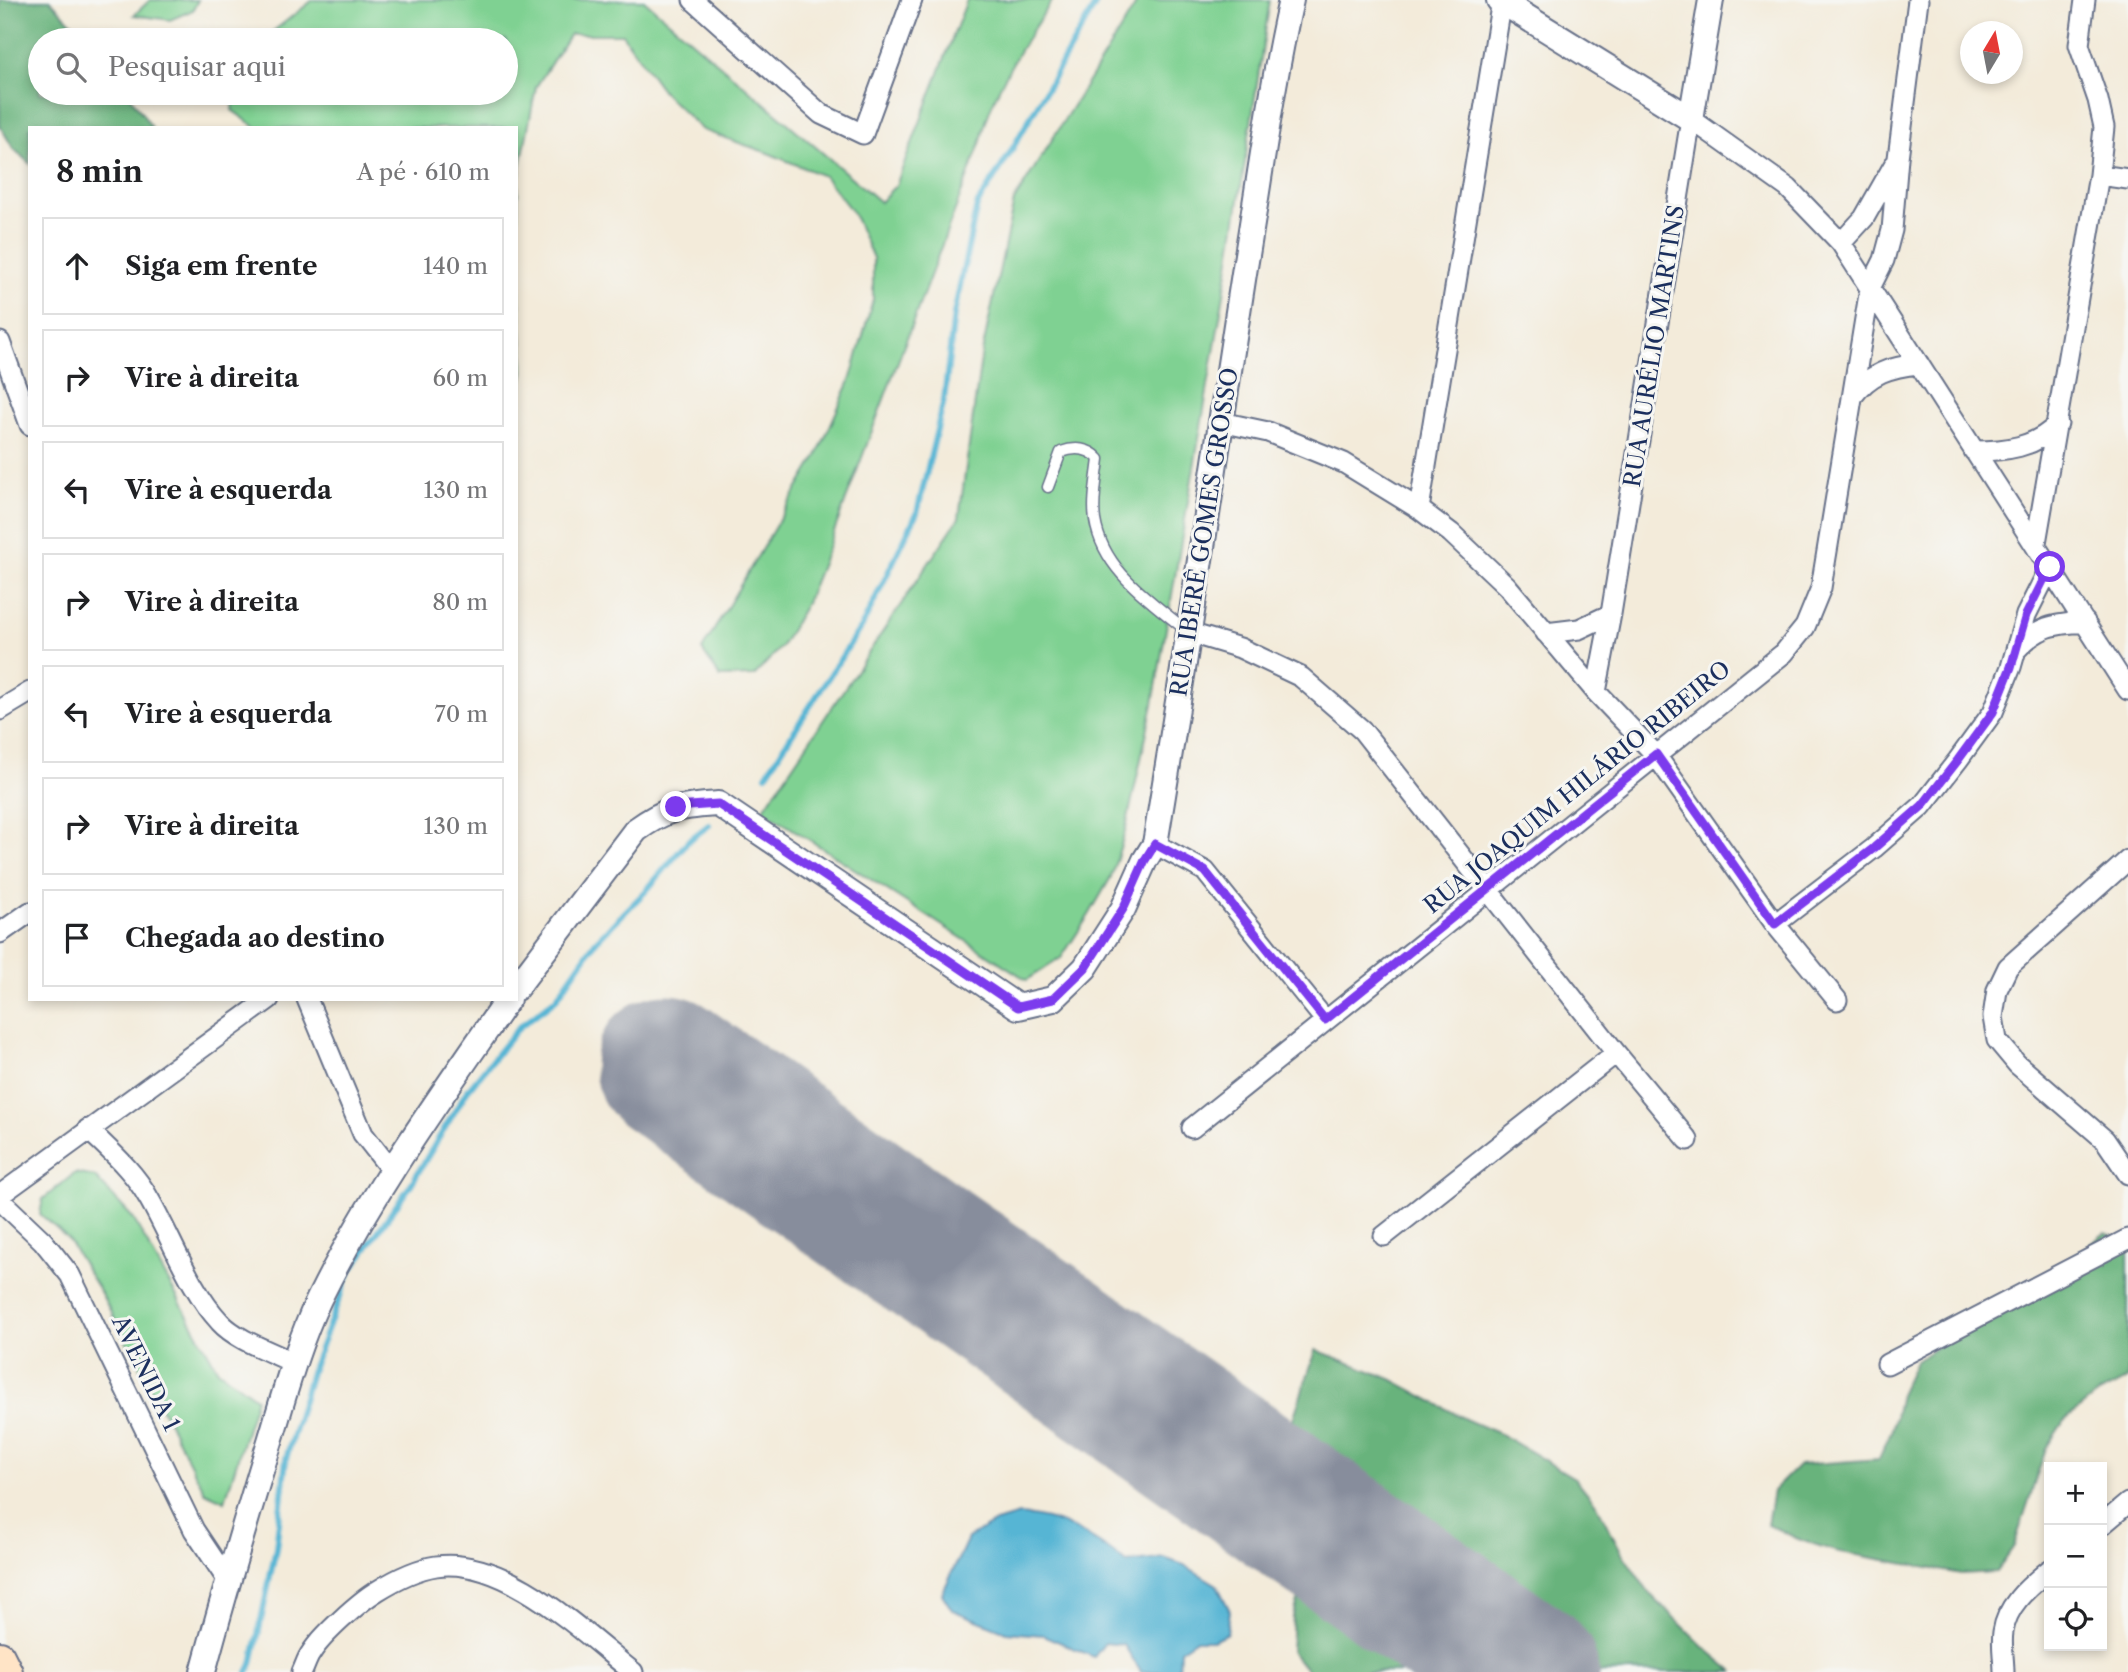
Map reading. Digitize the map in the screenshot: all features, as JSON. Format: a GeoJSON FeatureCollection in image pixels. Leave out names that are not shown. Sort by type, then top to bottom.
{"type":"FeatureCollection","features":[{"type":"Feature","properties":{"kind":"main road"},"geometry":{"type":"LineString","coordinates":[[0,1656],[8,1672]]}},
{"type":"Feature","properties":{"kind":"street"},"geometry":{"type":"LineString","coordinates":[[693,0],[821,114],[863,134],[912,0]]}},
{"type":"Feature","properties":{"kind":"street","name":"RUA IBERÊ GOMES GROSSO"},"geometry":{"type":"LineString","coordinates":[[518,985],[636,830],[676,807],[718,804],[1018,1007],[1053,999],[1085,968],[1123,909],[1155,844],[1283,33],[1291,0]]}},
{"type":"Feature","properties":{"kind":"street","name":"RUA AURÉLIO MARTINS"},"geometry":{"type":"LineString","coordinates":[[1596,692],[1712,0]]}},
{"type":"Feature","properties":{"kind":"street","name":"RUA JOAQUIM HILÁRIO RIBEIRO"},"geometry":{"type":"LineString","coordinates":[[1192,1128],[1784,653],[1805,627],[1821,588],[1870,288],[1884,260],[1892,230],[1898,158],[1918,0]]}},
{"type":"Feature","properties":{"kind":"street"},"geometry":{"type":"LineString","coordinates":[[2035,544],[2058,424],[2099,175],[2104,127],[2079,45],[2085,0]]}},
{"type":"Feature","properties":{"kind":"street"},"geometry":{"type":"LineString","coordinates":[[1419,509],[1501,1],[1691,119],[1788,188],[1841,243],[2128,690]]}},
{"type":"Feature","properties":{"kind":"street","name":"RUA JOAQUIM HILÁRIO RIBEIRO"},"geometry":{"type":"LineString","coordinates":[[1841,243],[1864,218],[1898,158]]}},
{"type":"Feature","properties":{"kind":"street"},"geometry":{"type":"LineString","coordinates":[[2099,175],[2128,180]]}},
{"type":"Feature","properties":{"kind":"street"},"geometry":{"type":"LineString","coordinates":[[0,342],[28,419]]}},
{"type":"Feature","properties":{"kind":"street"},"geometry":{"type":"LineString","coordinates":[[1851,398],[1860,386],[1879,372],[1919,364]]}},
{"type":"Feature","properties":{"kind":"street"},"geometry":{"type":"LineString","coordinates":[[1221,422],[1268,432],[1344,463],[1419,509],[1451,533],[1507,586],[1596,692],[1656,754],[1775,924],[1837,1000]]}},
{"type":"Feature","properties":{"kind":"street"},"geometry":{"type":"LineString","coordinates":[[1974,451],[2006,451],[2031,443],[2050,433],[2058,424]]}},
{"type":"Feature","properties":{"kind":"street"},"geometry":{"type":"LineString","coordinates":[[1775,924],[1874,848],[1922,806],[1993,712],[2011,667],[2026,615],[2050,567]]}},
{"type":"Feature","properties":{"kind":"street"},"geometry":{"type":"LineString","coordinates":[[1546,633],[1579,629],[1611,614]]}},
{"type":"Feature","properties":{"kind":"street"},"geometry":{"type":"LineString","coordinates":[[2015,650],[2029,635],[2047,626],[2085,622]]}},
{"type":"Feature","properties":{"kind":"street"},"geometry":{"type":"LineString","coordinates":[[1190,634],[1240,648],[1301,677],[1362,730],[1616,1054],[1688,1140]]}},
{"type":"Feature","properties":{"kind":"street"},"geometry":{"type":"LineString","coordinates":[[0,710],[28,693]]}},
{"type":"Feature","properties":{"kind":"street"},"geometry":{"type":"LineString","coordinates":[[1155,844],[1205,871],[1325,1020]]}},
{"type":"Feature","properties":{"kind":"street"},"geometry":{"type":"LineString","coordinates":[[2128,860],[2008,967],[1997,990],[1993,1017],[1997,1040],[2017,1064],[2105,1140],[2128,1174]]}},
{"type":"Feature","properties":{"kind":"street"},"geometry":{"type":"LineString","coordinates":[[0,933],[28,913]]}},
{"type":"Feature","properties":{"kind":"street"},"geometry":{"type":"LineString","coordinates":[[0,1198],[88,1129],[266,1001]]}},
{"type":"Feature","properties":{"kind":"street"},"geometry":{"type":"LineString","coordinates":[[308,1001],[363,1135],[392,1171]]}},
{"type":"Feature","properties":{"kind":"street"},"geometry":{"type":"LineString","coordinates":[[203,1672],[294,1363],[318,1301],[392,1171],[507,1001]]}},
{"type":"Feature","properties":{"kind":"street"},"geometry":{"type":"LineString","coordinates":[[1384,1236],[1616,1054]]}},
{"type":"Feature","properties":{"kind":"street"},"geometry":{"type":"LineString","coordinates":[[88,1129],[120,1160],[147,1194],[200,1294],[220,1323],[247,1340],[294,1363]]}},
{"type":"Feature","properties":{"kind":"street","name":"AVENIDA 1"},"geometry":{"type":"LineString","coordinates":[[0,1198],[43,1241],[70,1275],[194,1531],[228,1581]]}},
{"type":"Feature","properties":{"kind":"street"},"geometry":{"type":"LineString","coordinates":[[1888,1364],[2128,1239]]}},
{"type":"Feature","properties":{"kind":"street"},"geometry":{"type":"LineString","coordinates":[[2107,1521],[2128,1503]]}},
{"type":"Feature","properties":{"kind":"street"},"geometry":{"type":"LineString","coordinates":[[302,1672],[311,1651],[363,1599],[391,1582],[435,1566],[455,1566],[494,1574],[541,1600],[633,1672]]}},
{"type":"Feature","properties":{"kind":"street"},"geometry":{"type":"LineString","coordinates":[[2004,1672],[2002,1633],[2009,1610],[2044,1574]]}},
{"type":"Feature","properties":{"kind":"lane"},"geometry":{"type":"LineString","coordinates":[[1048,487],[1061,452],[1071,449],[1092,452],[1099,459],[1095,518],[1104,550],[1123,576],[1190,634]]}},
{"type":"Feature","properties":{"kind":"green space"},"geometry":{"type":"Polygon","coordinates":[[[0,0],[50,0],[77,28],[28,28],[28,105],[136,105],[151,126],[28,126],[28,162],[13,148],[0,126],[0,0]]]}},
{"type":"Feature","properties":{"kind":"green space"},"geometry":{"type":"Polygon","coordinates":[[[150,0],[198,0],[193,10],[170,20],[134,15],[150,0]]]}},
{"type":"Feature","properties":{"kind":"green space"},"geometry":{"type":"Polygon","coordinates":[[[313,0],[644,0],[880,202],[896,185],[967,0],[1053,0],[1020,50],[992,105],[981,141],[805,605],[781,647],[754,676],[720,677],[702,650],[817,456],[850,381],[873,300],[873,258],[853,213],[824,176],[702,130],[665,94],[622,34],[570,34],[536,87],[518,180],[518,126],[254,126],[232,110],[233,105],[518,105],[518,28],[277,28],[313,0]]]}},
{"type":"Feature","properties":{"kind":"green space"},"geometry":{"type":"Polygon","coordinates":[[[1136,0],[1270,0],[1229,265],[1153,704],[1125,832],[1111,877],[1061,958],[1027,980],[763,810],[959,518],[981,358],[1014,201],[1135,6],[1136,0]]]}},
{"type":"Feature","properties":{"kind":"green space"},"geometry":{"type":"Polygon","coordinates":[[[518,286],[524,371],[518,400],[518,286]]]}},
{"type":"Feature","properties":{"kind":"green space"},"geometry":{"type":"Polygon","coordinates":[[[75,1173],[95,1177],[133,1218],[218,1370],[256,1398],[225,1501],[205,1492],[102,1295],[67,1238],[40,1214],[43,1199],[75,1173]]]}},
{"type":"Feature","properties":{"kind":"green space"},"geometry":{"type":"Polygon","coordinates":[[[2105,1233],[2128,1242],[2128,1379],[2095,1396],[2064,1421],[2046,1448],[2014,1546],[1996,1572],[1961,1574],[1835,1551],[1798,1539],[1767,1524],[1773,1491],[1799,1465],[1879,1459],[1893,1427],[1900,1394],[1915,1362],[1999,1304],[2038,1285],[2105,1233]]]}},
{"type":"Feature","properties":{"kind":"green space"},"geometry":{"type":"Polygon","coordinates":[[[1316,1350],[1391,1379],[1465,1419],[1502,1435],[1576,1479],[1597,1505],[1622,1553],[1649,1593],[1704,1647],[1734,1672],[1539,1672],[1377,1563],[1351,1541],[1285,1459],[1291,1425],[1316,1350]]]}},
{"type":"Feature","properties":{"kind":"green space"},"geometry":{"type":"Polygon","coordinates":[[[1304,1584],[1337,1594],[1364,1612],[1390,1635],[1421,1654],[1438,1672],[1308,1672],[1291,1651],[1293,1616],[1304,1584]]]}},
{"type":"Feature","properties":{"kind":"water"},"geometry":{"type":"Polygon","coordinates":[[[1019,1515],[1063,1524],[1102,1545],[1127,1563],[1164,1558],[1184,1565],[1217,1585],[1230,1611],[1227,1633],[1213,1640],[1195,1640],[1180,1650],[1179,1672],[1141,1672],[1124,1645],[1105,1643],[1094,1657],[1043,1635],[1006,1632],[952,1610],[942,1594],[968,1538],[996,1522],[1019,1515]]]}},
{"type":"Feature","properties":{"kind":"waterway"},"geometry":{"type":"LineString","coordinates":[[766,775],[864,622],[917,513],[944,400],[954,314],[977,205],[1098,0]]}},
{"type":"Feature","properties":{"kind":"waterway"},"geometry":{"type":"LineString","coordinates":[[248,1672],[252,1664],[276,1548],[286,1459],[311,1372],[349,1273],[410,1186],[467,1091],[519,1027],[556,999],[596,941],[646,891],[688,841],[709,825]]}},
{"type":"Feature","properties":{"kind":"runway"},"geometry":{"type":"LineString","coordinates":[[667,1067],[1526,1672]]}},
{"type":"Feature","properties":{"kind":"route"},"geometry":{"type":"LineString","coordinates":[[676,807],[718,804],[1018,1007],[1053,999],[1085,968],[1123,909],[1155,844],[1205,871],[1325,1020],[1656,754],[1775,924],[1874,848],[1922,806],[1958,760],[1993,712],[2011,667],[2026,615],[2050,567]]}}]}
